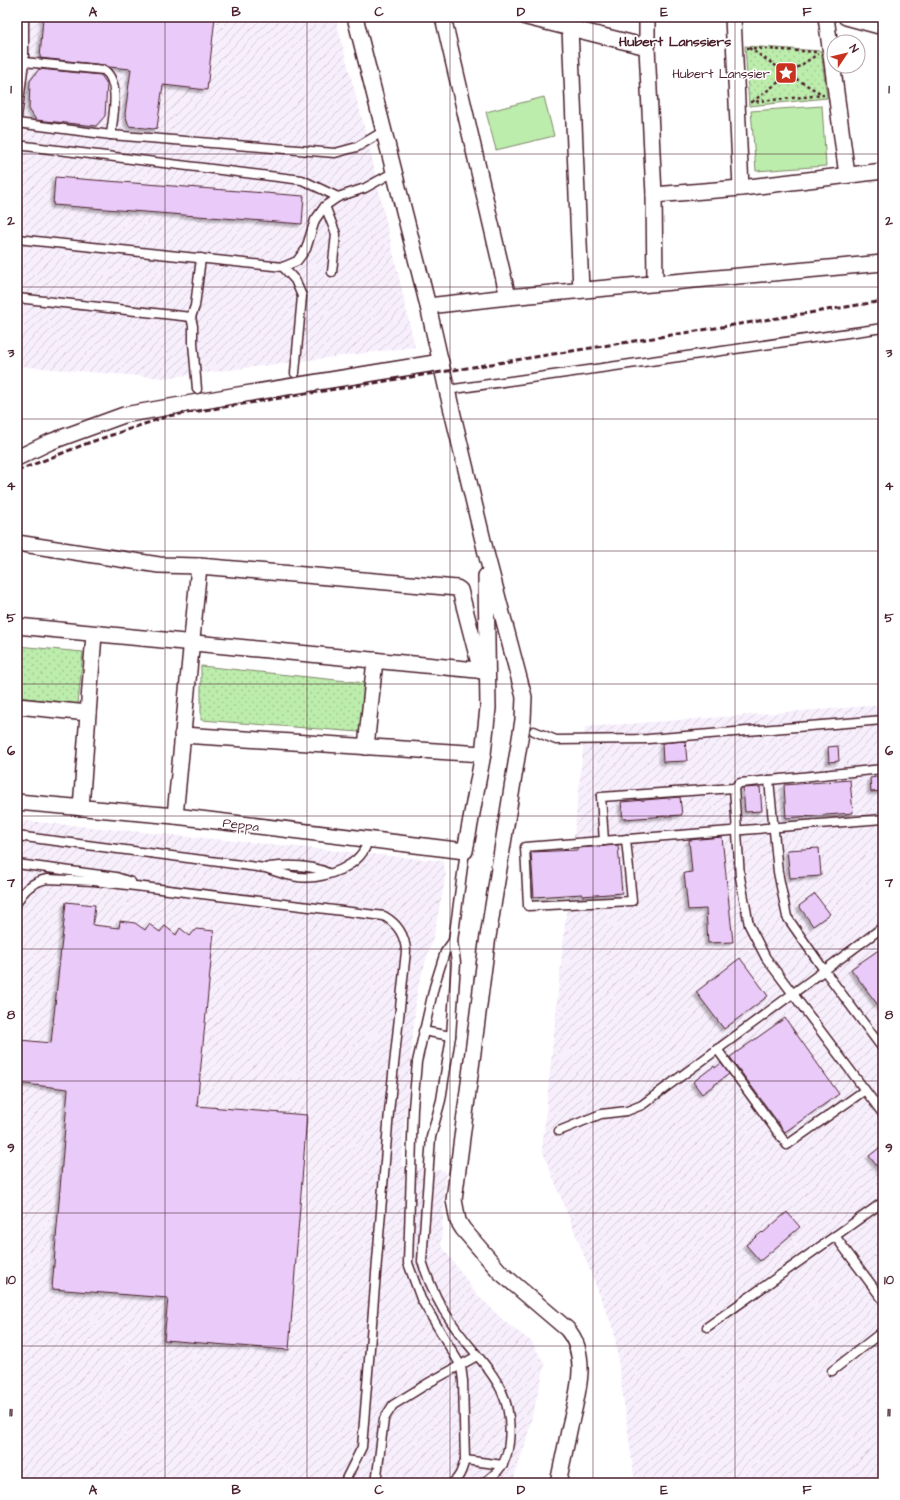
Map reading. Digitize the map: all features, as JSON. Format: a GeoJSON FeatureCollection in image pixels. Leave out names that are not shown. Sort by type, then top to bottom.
{"type":"FeatureCollection","features":[{"type":"Feature","properties":{"kind":"street"},"geometry":{"type":"LineString","coordinates":[[357,17],[428,306],[486,554],[524,697],[523,720],[487,943],[454,1200],[458,1221],[463,1229],[500,1272],[567,1329],[576,1344],[580,1358],[579,1384],[558,1483]]}},
{"type":"Feature","properties":{"kind":"street"},"geometry":{"type":"LineString","coordinates":[[443,17],[508,297]]}},
{"type":"Feature","properties":{"kind":"street"},"geometry":{"type":"LineString","coordinates":[[526,17],[647,47]]}},
{"type":"Feature","properties":{"kind":"street"},"geometry":{"type":"LineString","coordinates":[[646,17],[654,195],[655,283]]}},
{"type":"Feature","properties":{"kind":"street"},"geometry":{"type":"LineString","coordinates":[[733,17],[741,48],[744,102],[741,188]]}},
{"type":"Feature","properties":{"kind":"street"},"geometry":{"type":"LineString","coordinates":[[826,17],[847,176]]}},
{"type":"Feature","properties":{"kind":"street"},"geometry":{"type":"LineString","coordinates":[[846,17],[883,27]]}},
{"type":"Feature","properties":{"kind":"street"},"geometry":{"type":"LineString","coordinates":[[570,28],[581,290]]}},
{"type":"Feature","properties":{"kind":"street"},"geometry":{"type":"LineString","coordinates":[[654,195],[741,188],[883,171]]}},
{"type":"Feature","properties":{"kind":"street"},"geometry":{"type":"LineString","coordinates":[[428,306],[655,283],[883,263]]}},
{"type":"Feature","properties":{"kind":"street"},"geometry":{"type":"LineString","coordinates":[[17,458],[50,442],[124,415],[441,362]]}},
{"type":"Feature","properties":{"kind":"street"},"geometry":{"type":"LineString","coordinates":[[17,543],[159,565],[199,566],[457,588],[460,590],[484,671]]}},
{"type":"Feature","properties":{"kind":"street"},"geometry":{"type":"LineString","coordinates":[[465,851],[483,754],[488,708],[484,671],[486,554]]}},
{"type":"Feature","properties":{"kind":"street"},"geometry":{"type":"LineString","coordinates":[[175,816],[199,566]]}},
{"type":"Feature","properties":{"kind":"street"},"geometry":{"type":"LineString","coordinates":[[17,626],[484,671]]}},
{"type":"Feature","properties":{"kind":"street"},"geometry":{"type":"LineString","coordinates":[[82,808],[94,634]]}},
{"type":"Feature","properties":{"kind":"street"},"geometry":{"type":"LineString","coordinates":[[366,747],[375,660]]}},
{"type":"Feature","properties":{"kind":"street"},"geometry":{"type":"LineString","coordinates":[[17,706],[88,713]]}},
{"type":"Feature","properties":{"kind":"street"},"geometry":{"type":"LineString","coordinates":[[182,735],[483,754]]}},
{"type":"Feature","properties":{"kind":"street","name":"Peppa"},"geometry":{"type":"LineString","coordinates":[[17,802],[175,816],[465,851]]}},
{"type":"Feature","properties":{"kind":"lane"},"geometry":{"type":"LineString","coordinates":[[17,117],[24,62],[24,17]]}},
{"type":"Feature","properties":{"kind":"lane"},"geometry":{"type":"LineString","coordinates":[[24,62],[104,70],[109,73],[113,84],[114,98],[111,135]]}},
{"type":"Feature","properties":{"kind":"lane"},"geometry":{"type":"LineString","coordinates":[[17,123],[111,135],[336,153],[356,147],[384,131]]}},
{"type":"Feature","properties":{"kind":"lane"},"geometry":{"type":"LineString","coordinates":[[17,145],[302,180],[338,197]]}},
{"type":"Feature","properties":{"kind":"lane"},"geometry":{"type":"LineString","coordinates":[[17,239],[283,267],[297,261],[306,250],[315,220],[325,206],[338,197],[365,188],[394,172]]}},
{"type":"Feature","properties":{"kind":"lane"},"geometry":{"type":"LineString","coordinates":[[325,206],[336,234],[332,272]]}},
{"type":"Feature","properties":{"kind":"lane"},"geometry":{"type":"LineString","coordinates":[[197,389],[192,343],[193,326],[191,317],[195,306],[201,258]]}},
{"type":"Feature","properties":{"kind":"lane"},"geometry":{"type":"LineString","coordinates":[[283,267],[295,280],[302,296],[295,373]]}},
{"type":"Feature","properties":{"kind":"lane"},"geometry":{"type":"LineString","coordinates":[[17,298],[191,317]]}},
{"type":"Feature","properties":{"kind":"lane"},"geometry":{"type":"LineString","coordinates":[[447,390],[883,328]]}},
{"type":"Feature","properties":{"kind":"lane"},"geometry":{"type":"LineString","coordinates":[[534,731],[556,740],[648,739],[883,720]]}},
{"type":"Feature","properties":{"kind":"lane"},"geometry":{"type":"LineString","coordinates":[[604,841],[601,797],[734,788],[740,783],[883,769]]}},
{"type":"Feature","properties":{"kind":"lane"},"geometry":{"type":"LineString","coordinates":[[769,780],[778,872],[787,917],[824,970],[883,1048]]}},
{"type":"Feature","properties":{"kind":"lane"},"geometry":{"type":"LineString","coordinates":[[734,788],[740,877],[749,925],[766,958],[883,1114]]}},
{"type":"Feature","properties":{"kind":"lane"},"geometry":{"type":"LineString","coordinates":[[626,839],[632,901],[528,906],[524,847],[626,839],[738,831],[883,819]]}},
{"type":"Feature","properties":{"kind":"lane"},"geometry":{"type":"LineString","coordinates":[[17,836],[265,868],[296,877],[312,878],[328,874],[356,860],[364,852],[368,839]]}},
{"type":"Feature","properties":{"kind":"lane"},"geometry":{"type":"LineString","coordinates":[[465,851],[453,941],[456,963],[452,1036],[441,1100],[431,1136],[422,1260],[427,1277],[442,1309],[498,1383],[508,1406],[510,1430],[508,1450],[503,1465],[493,1477],[483,1483]]}},
{"type":"Feature","properties":{"kind":"lane"},"geometry":{"type":"LineString","coordinates":[[17,864],[116,877],[149,887]]}},
{"type":"Feature","properties":{"kind":"lane"},"geometry":{"type":"LineString","coordinates":[[17,903],[28,887],[40,880],[94,881],[384,916],[396,924],[404,936],[406,951],[388,1112],[362,1447],[344,1483]]}},
{"type":"Feature","properties":{"kind":"lane"},"geometry":{"type":"LineString","coordinates":[[559,1131],[600,1114],[627,1111],[642,1105],[883,927]]}},
{"type":"Feature","properties":{"kind":"lane"},"geometry":{"type":"LineString","coordinates":[[452,1483],[461,1472],[465,1460],[463,1382],[461,1366],[421,1299],[408,1263],[413,1108],[417,1062],[434,987],[445,952],[453,941]]}},
{"type":"Feature","properties":{"kind":"lane"},"geometry":{"type":"LineString","coordinates":[[423,1031],[452,1036]]}},
{"type":"Feature","properties":{"kind":"lane"},"geometry":{"type":"LineString","coordinates":[[717,1049],[787,1145],[865,1090]]}},
{"type":"Feature","properties":{"kind":"lane"},"geometry":{"type":"LineString","coordinates":[[707,1327],[883,1202]]}},
{"type":"Feature","properties":{"kind":"lane"},"geometry":{"type":"LineString","coordinates":[[835,1236],[883,1300]]}},
{"type":"Feature","properties":{"kind":"lane"},"geometry":{"type":"LineString","coordinates":[[832,1371],[883,1331]]}},
{"type":"Feature","properties":{"kind":"lane"},"geometry":{"type":"LineString","coordinates":[[376,1483],[384,1419],[393,1405],[435,1379],[477,1356]]}},
{"type":"Feature","properties":{"kind":"lane"},"geometry":{"type":"LineString","coordinates":[[465,1460],[503,1465]]}},
{"type":"Feature","properties":{"kind":"path"},"geometry":{"type":"LineString","coordinates":[[741,48],[749,56]]}},
{"type":"Feature","properties":{"kind":"path"},"geometry":{"type":"LineString","coordinates":[[741,48],[782,70],[787,68],[792,71]]}},
{"type":"Feature","properties":{"kind":"path"},"geometry":{"type":"LineString","coordinates":[[741,48],[820,53],[792,71],[791,76]]}},
{"type":"Feature","properties":{"kind":"path"},"geometry":{"type":"LineString","coordinates":[[782,70],[781,73],[784,78]]}},
{"type":"Feature","properties":{"kind":"path"},"geometry":{"type":"LineString","coordinates":[[744,102],[826,95],[791,76]]}},
{"type":"Feature","properties":{"kind":"path"},"geometry":{"type":"LineString","coordinates":[[744,102],[784,78],[787,79],[791,76]]}},
{"type":"Feature","properties":{"kind":"path"},"geometry":{"type":"LineString","coordinates":[[744,102],[751,94]]}},
{"type":"Feature","properties":{"kind":"shaded area"},"geometry":{"type":"Polygon","coordinates":[[[17,17],[335,17],[365,130],[415,347],[164,378],[17,366],[17,17]]]}},
{"type":"Feature","properties":{"kind":"shaded area"},"geometry":{"type":"Polygon","coordinates":[[[883,705],[883,1483],[635,1483],[614,1331],[542,1150],[585,727],[883,705]]]}},
{"type":"Feature","properties":{"kind":"shaded area"},"geometry":{"type":"Polygon","coordinates":[[[17,820],[443,861],[446,875],[434,934],[417,990],[401,1166],[446,1171],[441,1245],[475,1292],[505,1322],[532,1342],[545,1365],[525,1445],[512,1483],[17,1483],[17,820]]]}},
{"type":"Feature","properties":{"kind":"green space"},"geometry":{"type":"Polygon","coordinates":[[[745,46],[821,51],[827,98],[749,106],[745,46]]]}},
{"type":"Feature","properties":{"kind":"green space"},"geometry":{"type":"Polygon","coordinates":[[[544,97],[554,136],[496,150],[486,112],[544,97]]]}},
{"type":"Feature","properties":{"kind":"green space"},"geometry":{"type":"Polygon","coordinates":[[[822,106],[826,166],[756,171],[751,111],[822,106]]]}},
{"type":"Feature","properties":{"kind":"green space"},"geometry":{"type":"Polygon","coordinates":[[[17,646],[83,652],[78,704],[17,697],[17,646]]]}},
{"type":"Feature","properties":{"kind":"green space"},"geometry":{"type":"Polygon","coordinates":[[[201,666],[366,683],[359,732],[201,720],[201,666]]]}},
{"type":"Feature","properties":{"kind":"building"},"geometry":{"type":"Polygon","coordinates":[[[43,17],[215,17],[207,90],[163,85],[157,128],[153,129],[129,126],[125,114],[131,69],[40,58],[43,17]]]}},
{"type":"Feature","properties":{"kind":"building"},"geometry":{"type":"Polygon","coordinates":[[[39,69],[101,75],[107,84],[105,116],[96,126],[36,120],[29,109],[30,81],[39,69]]]}},
{"type":"Feature","properties":{"kind":"building"},"geometry":{"type":"Polygon","coordinates":[[[55,177],[304,196],[302,224],[53,205],[55,177]]]}},
{"type":"Feature","properties":{"kind":"building"},"geometry":{"type":"Polygon","coordinates":[[[685,741],[687,761],[663,762],[662,743],[685,741]]]}},
{"type":"Feature","properties":{"kind":"building"},"geometry":{"type":"Polygon","coordinates":[[[838,746],[839,761],[829,762],[828,747],[838,746]]]}},
{"type":"Feature","properties":{"kind":"building"},"geometry":{"type":"Polygon","coordinates":[[[883,776],[883,791],[871,792],[870,778],[883,776]]]}},
{"type":"Feature","properties":{"kind":"building"},"geometry":{"type":"Polygon","coordinates":[[[850,780],[853,813],[786,818],[784,785],[850,780]]]}},
{"type":"Feature","properties":{"kind":"building"},"geometry":{"type":"Polygon","coordinates":[[[760,787],[762,811],[745,812],[743,788],[760,787]]]}},
{"type":"Feature","properties":{"kind":"building"},"geometry":{"type":"Polygon","coordinates":[[[680,797],[682,815],[623,819],[621,802],[680,797]]]}},
{"type":"Feature","properties":{"kind":"building"},"geometry":{"type":"Polygon","coordinates":[[[722,837],[733,942],[708,943],[706,909],[688,910],[684,873],[692,872],[689,840],[722,837]]]}},
{"type":"Feature","properties":{"kind":"building"},"geometry":{"type":"Polygon","coordinates":[[[618,845],[622,893],[534,897],[531,852],[578,850],[578,848],[618,845]]]}},
{"type":"Feature","properties":{"kind":"building"},"geometry":{"type":"Polygon","coordinates":[[[819,848],[821,876],[790,878],[787,850],[819,848]]]}},
{"type":"Feature","properties":{"kind":"building"},"geometry":{"type":"Polygon","coordinates":[[[815,894],[830,914],[813,926],[799,906],[815,894]]]}},
{"type":"Feature","properties":{"kind":"building"},"geometry":{"type":"Polygon","coordinates":[[[66,902],[95,905],[93,925],[119,928],[120,921],[135,923],[145,930],[149,924],[160,932],[165,926],[176,935],[180,928],[190,936],[196,929],[214,931],[197,1106],[307,1115],[289,1350],[164,1340],[168,1298],[52,1289],[68,1089],[17,1083],[17,1070],[20,1040],[51,1043],[66,902]]]}},
{"type":"Feature","properties":{"kind":"building"},"geometry":{"type":"Polygon","coordinates":[[[883,947],[883,1012],[851,969],[883,947]]]}},
{"type":"Feature","properties":{"kind":"building"},"geometry":{"type":"Polygon","coordinates":[[[740,958],[768,996],[724,1029],[696,992],[740,958]]]}},
{"type":"Feature","properties":{"kind":"building"},"geometry":{"type":"Polygon","coordinates":[[[785,1018],[839,1094],[785,1132],[730,1057],[785,1018]]]}},
{"type":"Feature","properties":{"kind":"building"},"geometry":{"type":"Polygon","coordinates":[[[721,1063],[729,1074],[702,1094],[693,1082],[714,1066],[715,1068],[721,1063]]]}},
{"type":"Feature","properties":{"kind":"building"},"geometry":{"type":"Polygon","coordinates":[[[883,1145],[883,1174],[869,1156],[883,1145]]]}},
{"type":"Feature","properties":{"kind":"building"},"geometry":{"type":"Polygon","coordinates":[[[787,1212],[800,1227],[760,1261],[746,1245],[762,1232],[763,1233],[787,1212]]]}},
{"type":"Feature","properties":{"kind":"railway"},"geometry":{"type":"LineString","coordinates":[[17,471],[88,443],[168,416],[883,301]]}},
{"type":"Feature","properties":{"kind":"place","name":"Hubert Lanssier"},"geometry":{"type":"Point","coordinates":[786,73]}},
{"type":"Feature","properties":{"kind":"district","name":"Hubert Lanssiers"},"geometry":{"type":"Point","coordinates":[675,41]}}]}
